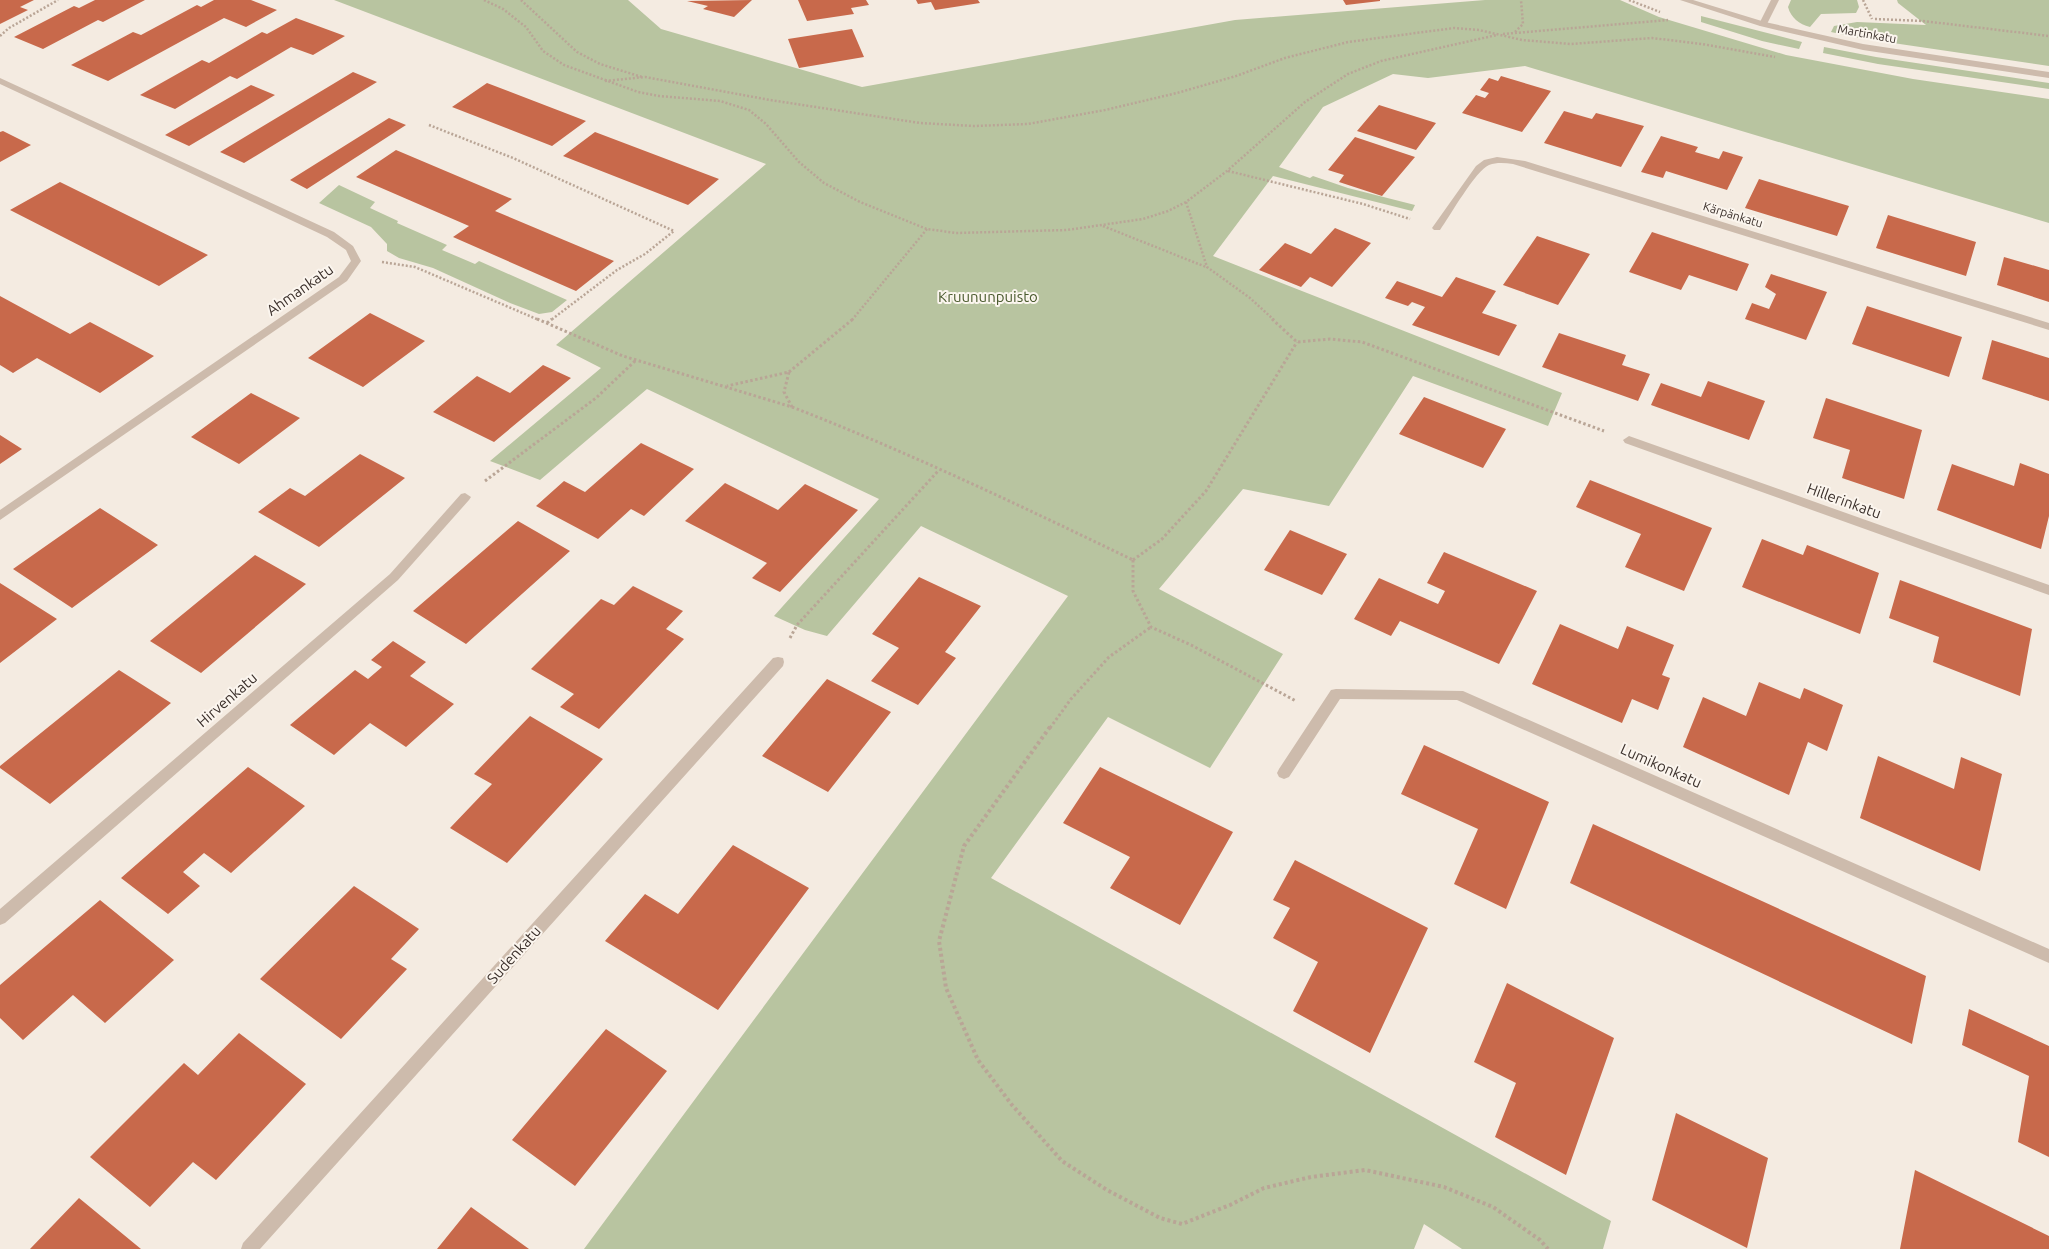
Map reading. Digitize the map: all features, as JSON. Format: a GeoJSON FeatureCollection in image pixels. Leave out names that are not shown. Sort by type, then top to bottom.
{"type":"FeatureCollection","features":[{"type":"Feature","properties":{"kind":"street","name":"Martinkatu"},"geometry":{"type":"LineString","coordinates":[[1684,0],[1763,24],[1863,47],[2049,75]]}},
{"type":"Feature","properties":{"kind":"street"},"geometry":{"type":"LineString","coordinates":[[1763,24],[1775,0]]}},
{"type":"Feature","properties":{"kind":"street"},"geometry":{"type":"LineString","coordinates":[[0,81],[310,224],[347,245],[354,252],[356,261]]}},
{"type":"Feature","properties":{"kind":"street","name":"Kärpänkatu"},"geometry":{"type":"LineString","coordinates":[[1437,228],[1482,164],[1495,160],[1508,160],[2049,327]]}},
{"type":"Feature","properties":{"kind":"street","name":"Ahmankatu"},"geometry":{"type":"LineString","coordinates":[[0,516],[343,279],[356,261]]}},
{"type":"Feature","properties":{"kind":"street","name":"Hillerinkatu"},"geometry":{"type":"LineString","coordinates":[[1630,440],[2049,590]]}},
{"type":"Feature","properties":{"kind":"street","name":"Hirvenkatu"},"geometry":{"type":"LineString","coordinates":[[0,918],[394,577],[465,497]]}},
{"type":"Feature","properties":{"kind":"street","name":"Sudenkatu"},"geometry":{"type":"LineString","coordinates":[[249,1249],[778,662]]}},
{"type":"Feature","properties":{"kind":"street","name":"Lumikonkatu"},"geometry":{"type":"LineString","coordinates":[[1284,773],[1336,694],[1458,695],[2049,956]]}},
{"type":"Feature","properties":{"kind":"path"},"geometry":{"type":"LineString","coordinates":[[0,36],[9,28],[58,0]]}},
{"type":"Feature","properties":{"kind":"path"},"geometry":{"type":"LineString","coordinates":[[484,0],[503,10],[526,27],[543,51],[564,65],[605,81],[660,96],[720,101],[750,110],[766,124],[799,162],[824,183],[860,202],[927,229],[956,233],[1013,232],[1102,225],[1143,219],[1168,211],[1186,202],[1227,171],[1304,102],[1348,74],[1381,61],[1499,34],[1670,20]]}},
{"type":"Feature","properties":{"kind":"path"},"geometry":{"type":"LineString","coordinates":[[521,0],[577,52],[600,64],[645,77],[770,100],[920,123],[974,126],[1028,124],[1105,110],[1178,93],[1236,76],[1285,58],[1348,42],[1454,28],[1499,34],[1522,40],[1571,44],[1652,38],[1702,44],[1778,58]]}},
{"type":"Feature","properties":{"kind":"path"},"geometry":{"type":"LineString","coordinates":[[1515,32],[1523,24],[1521,0]]}},
{"type":"Feature","properties":{"kind":"path"},"geometry":{"type":"LineString","coordinates":[[1629,0],[1662,13]]}},
{"type":"Feature","properties":{"kind":"path"},"geometry":{"type":"LineString","coordinates":[[1863,0],[1872,19]]}},
{"type":"Feature","properties":{"kind":"path"},"geometry":{"type":"LineString","coordinates":[[1863,19],[1932,22],[2049,36]]}},
{"type":"Feature","properties":{"kind":"path"},"geometry":{"type":"LineString","coordinates":[[605,81],[645,77]]}},
{"type":"Feature","properties":{"kind":"path"},"geometry":{"type":"LineString","coordinates":[[429,125],[513,158],[674,231],[645,254],[617,270],[547,324]]}},
{"type":"Feature","properties":{"kind":"path"},"geometry":{"type":"LineString","coordinates":[[1227,171],[1363,204],[1437,228]]}},
{"type":"Feature","properties":{"kind":"path"},"geometry":{"type":"LineString","coordinates":[[1186,202],[1207,267]]}},
{"type":"Feature","properties":{"kind":"path"},"geometry":{"type":"LineString","coordinates":[[1102,225],[1207,267],[1250,298],[1298,342]]}},
{"type":"Feature","properties":{"kind":"path"},"geometry":{"type":"LineString","coordinates":[[727,386],[789,372],[850,323],[927,229]]}},
{"type":"Feature","properties":{"kind":"path"},"geometry":{"type":"LineString","coordinates":[[356,261],[381,262],[415,267],[547,324],[637,360],[792,407],[872,438],[1011,501],[1133,560]]}},
{"type":"Feature","properties":{"kind":"path"},"geometry":{"type":"LineString","coordinates":[[1298,342],[1328,338],[1346,338],[1362,342],[1630,440]]}},
{"type":"Feature","properties":{"kind":"path"},"geometry":{"type":"LineString","coordinates":[[1133,560],[1162,539],[1206,491],[1298,342]]}},
{"type":"Feature","properties":{"kind":"path"},"geometry":{"type":"LineString","coordinates":[[507,466],[596,398],[637,360]]}},
{"type":"Feature","properties":{"kind":"path"},"geometry":{"type":"LineString","coordinates":[[789,372],[784,392],[792,407]]}},
{"type":"Feature","properties":{"kind":"path"},"geometry":{"type":"LineString","coordinates":[[797,625],[939,470]]}},
{"type":"Feature","properties":{"kind":"path"},"geometry":{"type":"LineString","coordinates":[[1133,560],[1133,591],[1151,627],[1191,645],[1322,716]]}},
{"type":"Feature","properties":{"kind":"path"},"geometry":{"type":"LineString","coordinates":[[1151,627],[1109,657],[1071,699],[964,846],[939,941],[946,988],[978,1060],[1012,1104],[1062,1161],[1107,1190],[1160,1218],[1182,1224],[1230,1205],[1264,1188],[1311,1177],[1365,1170],[1444,1186],[1493,1207],[1540,1240],[1548,1249]]}},
{"type":"Feature","properties":{"kind":"green space","name":"Kruununpuisto"},"geometry":{"type":"Polygon","coordinates":[[[334,0],[628,0],[661,29],[862,87],[1235,20],[1485,0],[1620,0],[1659,17],[1786,55],[1913,79],[2049,99],[2049,223],[1525,66],[1428,78],[1393,74],[1323,107],[1279,167],[1310,178],[1313,176],[1348,188],[1415,205],[1412,211],[1273,176],[1213,256],[1562,393],[1548,426],[1413,376],[1329,506],[1243,489],[1159,589],[1283,654],[1210,768],[1108,717],[991,878],[1611,1221],[1603,1249],[1462,1249],[1424,1224],[1414,1249],[584,1249],[1068,596],[921,526],[827,636],[805,630],[774,616],[879,499],[647,389],[540,480],[490,461],[601,368],[556,345],[766,164],[334,0]]]}},
{"type":"Feature","properties":{"kind":"green space"},"geometry":{"type":"Polygon","coordinates":[[[1791,0],[1857,0],[1859,7],[1856,13],[1821,14],[1810,27],[1793,17],[1788,7],[1791,0]]]}},
{"type":"Feature","properties":{"kind":"green space"},"geometry":{"type":"Polygon","coordinates":[[[1897,0],[2049,0],[2049,66],[1859,38],[1831,32],[1834,26],[1857,22],[1926,25],[1898,3],[1897,0]]]}},
{"type":"Feature","properties":{"kind":"green space"},"geometry":{"type":"Polygon","coordinates":[[[1701,16],[1802,42],[1799,49],[1762,41],[1701,22],[1701,16]]]}},
{"type":"Feature","properties":{"kind":"green space"},"geometry":{"type":"Polygon","coordinates":[[[1824,47],[1876,57],[2049,83],[2049,89],[1878,64],[1823,53],[1824,47]]]}},
{"type":"Feature","properties":{"kind":"green space"},"geometry":{"type":"Polygon","coordinates":[[[339,185],[375,202],[370,208],[398,221],[397,223],[447,245],[442,250],[475,264],[479,261],[567,300],[552,312],[539,314],[433,268],[399,258],[387,251],[387,244],[371,227],[319,203],[339,185]]]}},
{"type":"Feature","properties":{"kind":"building"},"geometry":{"type":"Polygon","coordinates":[[[0,0],[34,0],[20,7],[28,10],[0,24],[0,0]]]}},
{"type":"Feature","properties":{"kind":"building"},"geometry":{"type":"Polygon","coordinates":[[[95,0],[145,0],[103,22],[98,20],[43,49],[14,37],[74,6],[79,8],[95,0]]]}},
{"type":"Feature","properties":{"kind":"building"},"geometry":{"type":"Polygon","coordinates":[[[214,0],[251,0],[277,10],[246,27],[224,18],[108,81],[71,65],[133,32],[141,35],[197,5],[201,7],[214,0]]]}},
{"type":"Feature","properties":{"kind":"building"},"geometry":{"type":"Polygon","coordinates":[[[752,0],[734,17],[703,9],[708,6],[687,1],[752,0]]]}},
{"type":"Feature","properties":{"kind":"building"},"geometry":{"type":"Polygon","coordinates":[[[798,0],[866,0],[869,5],[851,8],[854,14],[807,21],[798,0]]]}},
{"type":"Feature","properties":{"kind":"building"},"geometry":{"type":"Polygon","coordinates":[[[916,0],[978,0],[980,3],[935,10],[931,2],[918,4],[916,0]]]}},
{"type":"Feature","properties":{"kind":"building"},"geometry":{"type":"Polygon","coordinates":[[[1343,0],[1380,0],[1380,1],[1346,5],[1343,0]]]}},
{"type":"Feature","properties":{"kind":"building"},"geometry":{"type":"Polygon","coordinates":[[[296,18],[345,36],[313,55],[291,47],[237,79],[230,76],[175,109],[140,95],[202,60],[209,63],[262,32],[267,34],[296,18]]]}},
{"type":"Feature","properties":{"kind":"building"},"geometry":{"type":"Polygon","coordinates":[[[852,29],[864,57],[799,68],[788,39],[852,29]]]}},
{"type":"Feature","properties":{"kind":"building"},"geometry":{"type":"Polygon","coordinates":[[[353,72],[377,82],[244,163],[220,152],[353,72]]]}},
{"type":"Feature","properties":{"kind":"building"},"geometry":{"type":"Polygon","coordinates":[[[1501,76],[1551,91],[1522,132],[1462,113],[1476,95],[1485,98],[1489,93],[1480,90],[1489,78],[1498,81],[1501,76]]]}},
{"type":"Feature","properties":{"kind":"building"},"geometry":{"type":"Polygon","coordinates":[[[487,83],[586,121],[552,146],[452,107],[487,83]]]}},
{"type":"Feature","properties":{"kind":"building"},"geometry":{"type":"Polygon","coordinates":[[[251,85],[275,95],[189,146],[165,135],[251,85]]]}},
{"type":"Feature","properties":{"kind":"building"},"geometry":{"type":"Polygon","coordinates":[[[1379,105],[1436,123],[1416,150],[1357,131],[1379,105]]]}},
{"type":"Feature","properties":{"kind":"building"},"geometry":{"type":"Polygon","coordinates":[[[1564,111],[1592,119],[1596,113],[1644,126],[1621,167],[1544,143],[1564,111]]]}},
{"type":"Feature","properties":{"kind":"building"},"geometry":{"type":"Polygon","coordinates":[[[389,118],[406,125],[307,189],[290,180],[389,118]]]}},
{"type":"Feature","properties":{"kind":"building"},"geometry":{"type":"Polygon","coordinates":[[[3,131],[31,145],[0,162],[0,132],[3,131]]]}},
{"type":"Feature","properties":{"kind":"building"},"geometry":{"type":"Polygon","coordinates":[[[595,132],[719,179],[688,205],[563,156],[595,132]]]}},
{"type":"Feature","properties":{"kind":"building"},"geometry":{"type":"Polygon","coordinates":[[[1661,136],[1698,147],[1695,152],[1719,159],[1723,151],[1743,157],[1727,190],[1666,171],[1663,178],[1641,172],[1661,136]]]}},
{"type":"Feature","properties":{"kind":"building"},"geometry":{"type":"Polygon","coordinates":[[[1355,137],[1415,157],[1382,196],[1339,182],[1344,175],[1328,170],[1355,137]]]}},
{"type":"Feature","properties":{"kind":"building"},"geometry":{"type":"Polygon","coordinates":[[[396,150],[512,199],[495,211],[614,261],[576,291],[453,237],[469,226],[356,177],[396,150]]]}},
{"type":"Feature","properties":{"kind":"building"},"geometry":{"type":"Polygon","coordinates":[[[1759,179],[1849,206],[1837,236],[1745,208],[1759,179]]]}},
{"type":"Feature","properties":{"kind":"building"},"geometry":{"type":"Polygon","coordinates":[[[60,182],[208,255],[159,286],[10,210],[60,182]]]}},
{"type":"Feature","properties":{"kind":"building"},"geometry":{"type":"Polygon","coordinates":[[[1888,215],[1976,242],[1966,276],[1876,248],[1888,215]]]}},
{"type":"Feature","properties":{"kind":"building"},"geometry":{"type":"Polygon","coordinates":[[[1335,228],[1371,243],[1332,287],[1310,277],[1301,287],[1259,270],[1285,243],[1311,254],[1335,228]]]}},
{"type":"Feature","properties":{"kind":"building"},"geometry":{"type":"Polygon","coordinates":[[[1652,232],[1749,264],[1737,291],[1689,275],[1681,290],[1629,272],[1652,232]]]}},
{"type":"Feature","properties":{"kind":"building"},"geometry":{"type":"Polygon","coordinates":[[[1537,236],[1590,254],[1558,305],[1503,285],[1537,236]]]}},
{"type":"Feature","properties":{"kind":"building"},"geometry":{"type":"Polygon","coordinates":[[[2004,257],[2049,270],[2049,302],[1997,285],[2004,257]]]}},
{"type":"Feature","properties":{"kind":"building"},"geometry":{"type":"Polygon","coordinates":[[[1771,274],[1827,292],[1806,340],[1745,319],[1752,303],[1769,309],[1776,294],[1765,287],[1771,274]]]}},
{"type":"Feature","properties":{"kind":"building"},"geometry":{"type":"Polygon","coordinates":[[[1456,277],[1496,291],[1482,313],[1517,325],[1499,356],[1412,325],[1425,307],[1412,302],[1408,306],[1385,298],[1397,281],[1442,297],[1456,277]]]}},
{"type":"Feature","properties":{"kind":"building"},"geometry":{"type":"Polygon","coordinates":[[[0,296],[70,334],[90,322],[154,356],[100,393],[37,358],[13,373],[0,365],[0,296]]]}},
{"type":"Feature","properties":{"kind":"building"},"geometry":{"type":"Polygon","coordinates":[[[1867,306],[1962,337],[1949,377],[1852,344],[1867,306]]]}},
{"type":"Feature","properties":{"kind":"building"},"geometry":{"type":"Polygon","coordinates":[[[370,313],[425,341],[363,387],[308,358],[370,313]]]}},
{"type":"Feature","properties":{"kind":"building"},"geometry":{"type":"Polygon","coordinates":[[[1559,333],[1626,355],[1622,365],[1650,374],[1638,401],[1542,367],[1559,333]]]}},
{"type":"Feature","properties":{"kind":"building"},"geometry":{"type":"Polygon","coordinates":[[[1992,340],[2049,358],[2049,401],[1982,379],[1992,340]]]}},
{"type":"Feature","properties":{"kind":"building"},"geometry":{"type":"Polygon","coordinates":[[[543,365],[571,378],[494,442],[433,412],[477,376],[510,393],[543,365]]]}},
{"type":"Feature","properties":{"kind":"building"},"geometry":{"type":"Polygon","coordinates":[[[1708,381],[1765,401],[1749,440],[1651,405],[1661,383],[1701,397],[1708,381]]]}},
{"type":"Feature","properties":{"kind":"building"},"geometry":{"type":"Polygon","coordinates":[[[251,393],[300,418],[239,464],[191,437],[251,393]]]}},
{"type":"Feature","properties":{"kind":"building"},"geometry":{"type":"Polygon","coordinates":[[[1424,397],[1506,429],[1483,468],[1399,434],[1424,397]]]}},
{"type":"Feature","properties":{"kind":"building"},"geometry":{"type":"Polygon","coordinates":[[[1826,398],[1922,430],[1904,499],[1842,478],[1850,450],[1813,438],[1826,398]]]}},
{"type":"Feature","properties":{"kind":"building"},"geometry":{"type":"Polygon","coordinates":[[[0,435],[22,449],[0,464],[0,435]]]}},
{"type":"Feature","properties":{"kind":"building"},"geometry":{"type":"Polygon","coordinates":[[[641,443],[694,469],[644,516],[631,509],[598,539],[536,506],[564,481],[585,492],[641,443]]]}},
{"type":"Feature","properties":{"kind":"building"},"geometry":{"type":"Polygon","coordinates":[[[360,454],[405,478],[319,547],[258,512],[290,488],[305,496],[360,454]]]}},
{"type":"Feature","properties":{"kind":"building"},"geometry":{"type":"Polygon","coordinates":[[[2020,463],[2049,474],[2049,516],[2041,549],[1937,510],[1952,464],[2014,486],[2020,463]]]}},
{"type":"Feature","properties":{"kind":"building"},"geometry":{"type":"Polygon","coordinates":[[[1590,480],[1712,528],[1684,591],[1625,567],[1641,534],[1576,507],[1590,480]]]}},
{"type":"Feature","properties":{"kind":"building"},"geometry":{"type":"Polygon","coordinates":[[[725,483],[778,510],[805,484],[858,510],[780,592],[752,578],[767,563],[685,521],[725,483]]]}},
{"type":"Feature","properties":{"kind":"building"},"geometry":{"type":"Polygon","coordinates":[[[100,508],[158,545],[72,608],[13,569],[100,508]]]}},
{"type":"Feature","properties":{"kind":"building"},"geometry":{"type":"Polygon","coordinates":[[[518,521],[570,551],[466,644],[413,611],[518,521]]]}},
{"type":"Feature","properties":{"kind":"building"},"geometry":{"type":"Polygon","coordinates":[[[1290,530],[1347,554],[1322,595],[1264,570],[1290,530]]]}},
{"type":"Feature","properties":{"kind":"building"},"geometry":{"type":"Polygon","coordinates":[[[1762,539],[1803,555],[1807,545],[1879,573],[1860,634],[1742,587],[1762,539]]]}},
{"type":"Feature","properties":{"kind":"building"},"geometry":{"type":"Polygon","coordinates":[[[1444,552],[1537,591],[1499,664],[1400,621],[1391,636],[1354,619],[1379,578],[1438,604],[1445,591],[1427,583],[1444,552]]]}},
{"type":"Feature","properties":{"kind":"building"},"geometry":{"type":"Polygon","coordinates":[[[255,555],[306,584],[201,673],[150,641],[255,555]]]}},
{"type":"Feature","properties":{"kind":"building"},"geometry":{"type":"Polygon","coordinates":[[[919,577],[981,606],[945,652],[956,658],[918,705],[871,681],[899,648],[872,634],[919,577]]]}},
{"type":"Feature","properties":{"kind":"building"},"geometry":{"type":"Polygon","coordinates":[[[1900,580],[2032,629],[2020,696],[1933,662],[1939,637],[1889,618],[1900,580]]]}},
{"type":"Feature","properties":{"kind":"building"},"geometry":{"type":"Polygon","coordinates":[[[0,583],[57,619],[0,663],[0,583]]]}},
{"type":"Feature","properties":{"kind":"building"},"geometry":{"type":"Polygon","coordinates":[[[633,586],[683,611],[666,629],[684,639],[599,729],[560,707],[574,694],[531,669],[601,599],[614,605],[633,586]]]}},
{"type":"Feature","properties":{"kind":"building"},"geometry":{"type":"Polygon","coordinates":[[[1560,624],[1618,649],[1627,626],[1674,645],[1662,675],[1670,678],[1658,710],[1632,699],[1622,723],[1532,684],[1560,624]]]}},
{"type":"Feature","properties":{"kind":"building"},"geometry":{"type":"Polygon","coordinates":[[[393,641],[426,662],[410,676],[454,704],[406,747],[370,723],[334,755],[290,725],[355,670],[368,679],[382,667],[371,660],[393,641]]]}},
{"type":"Feature","properties":{"kind":"building"},"geometry":{"type":"Polygon","coordinates":[[[119,670],[171,703],[50,804],[0,768],[0,766],[119,670]]]}},
{"type":"Feature","properties":{"kind":"building"},"geometry":{"type":"Polygon","coordinates":[[[827,679],[891,712],[828,792],[762,756],[827,679]]]}},
{"type":"Feature","properties":{"kind":"building"},"geometry":{"type":"Polygon","coordinates":[[[1759,682],[1800,699],[1804,688],[1843,705],[1827,751],[1808,742],[1789,795],[1683,747],[1703,697],[1746,716],[1759,682]]]}},
{"type":"Feature","properties":{"kind":"building"},"geometry":{"type":"Polygon","coordinates":[[[530,716],[603,759],[507,863],[450,828],[492,784],[474,774],[530,716]]]}},
{"type":"Feature","properties":{"kind":"building"},"geometry":{"type":"Polygon","coordinates":[[[1424,745],[1549,802],[1506,909],[1454,884],[1478,829],[1401,794],[1424,745]]]}},
{"type":"Feature","properties":{"kind":"building"},"geometry":{"type":"Polygon","coordinates":[[[1878,756],[1954,789],[1961,757],[2002,774],[1980,871],[1860,818],[1878,756]]]}},
{"type":"Feature","properties":{"kind":"building"},"geometry":{"type":"Polygon","coordinates":[[[248,767],[305,806],[231,873],[204,853],[183,872],[200,886],[168,914],[121,878],[248,767]]]}},
{"type":"Feature","properties":{"kind":"building"},"geometry":{"type":"Polygon","coordinates":[[[1100,767],[1233,832],[1180,925],[1110,888],[1130,857],[1063,823],[1100,767]]]}},
{"type":"Feature","properties":{"kind":"building"},"geometry":{"type":"Polygon","coordinates":[[[1593,824],[1926,976],[1912,1044],[1570,883],[1593,824]]]}},
{"type":"Feature","properties":{"kind":"building"},"geometry":{"type":"Polygon","coordinates":[[[733,845],[809,888],[718,1010],[605,941],[645,894],[678,914],[733,845]]]}},
{"type":"Feature","properties":{"kind":"building"},"geometry":{"type":"Polygon","coordinates":[[[1295,860],[1428,928],[1370,1053],[1293,1011],[1318,962],[1273,938],[1290,908],[1273,900],[1295,860]]]}},
{"type":"Feature","properties":{"kind":"building"},"geometry":{"type":"Polygon","coordinates":[[[354,886],[419,929],[391,959],[407,969],[341,1039],[260,979],[354,886]]]}},
{"type":"Feature","properties":{"kind":"building"},"geometry":{"type":"Polygon","coordinates":[[[100,900],[174,960],[105,1023],[73,995],[23,1040],[0,1018],[0,985],[100,900]]]}},
{"type":"Feature","properties":{"kind":"building"},"geometry":{"type":"Polygon","coordinates":[[[1507,983],[1614,1038],[1566,1175],[1495,1137],[1516,1083],[1474,1062],[1507,983]]]}},
{"type":"Feature","properties":{"kind":"building"},"geometry":{"type":"Polygon","coordinates":[[[1969,1009],[2049,1046],[2049,1157],[2018,1142],[2029,1076],[1962,1045],[1969,1009]]]}},
{"type":"Feature","properties":{"kind":"building"},"geometry":{"type":"Polygon","coordinates":[[[606,1029],[667,1071],[575,1186],[512,1140],[606,1029]]]}},
{"type":"Feature","properties":{"kind":"building"},"geometry":{"type":"Polygon","coordinates":[[[239,1033],[306,1084],[216,1180],[193,1162],[150,1207],[90,1157],[184,1063],[198,1075],[239,1033]]]}},
{"type":"Feature","properties":{"kind":"building"},"geometry":{"type":"Polygon","coordinates":[[[1676,1113],[1768,1158],[1747,1248],[1652,1200],[1676,1113]]]}},
{"type":"Feature","properties":{"kind":"building"},"geometry":{"type":"Polygon","coordinates":[[[1915,1170],[2049,1236],[2049,1249],[1900,1249],[1915,1170]]]}},
{"type":"Feature","properties":{"kind":"building"},"geometry":{"type":"Polygon","coordinates":[[[79,1198],[141,1249],[30,1249],[79,1198]]]}},
{"type":"Feature","properties":{"kind":"building"},"geometry":{"type":"Polygon","coordinates":[[[471,1207],[529,1249],[437,1249],[471,1207]]]}}]}
